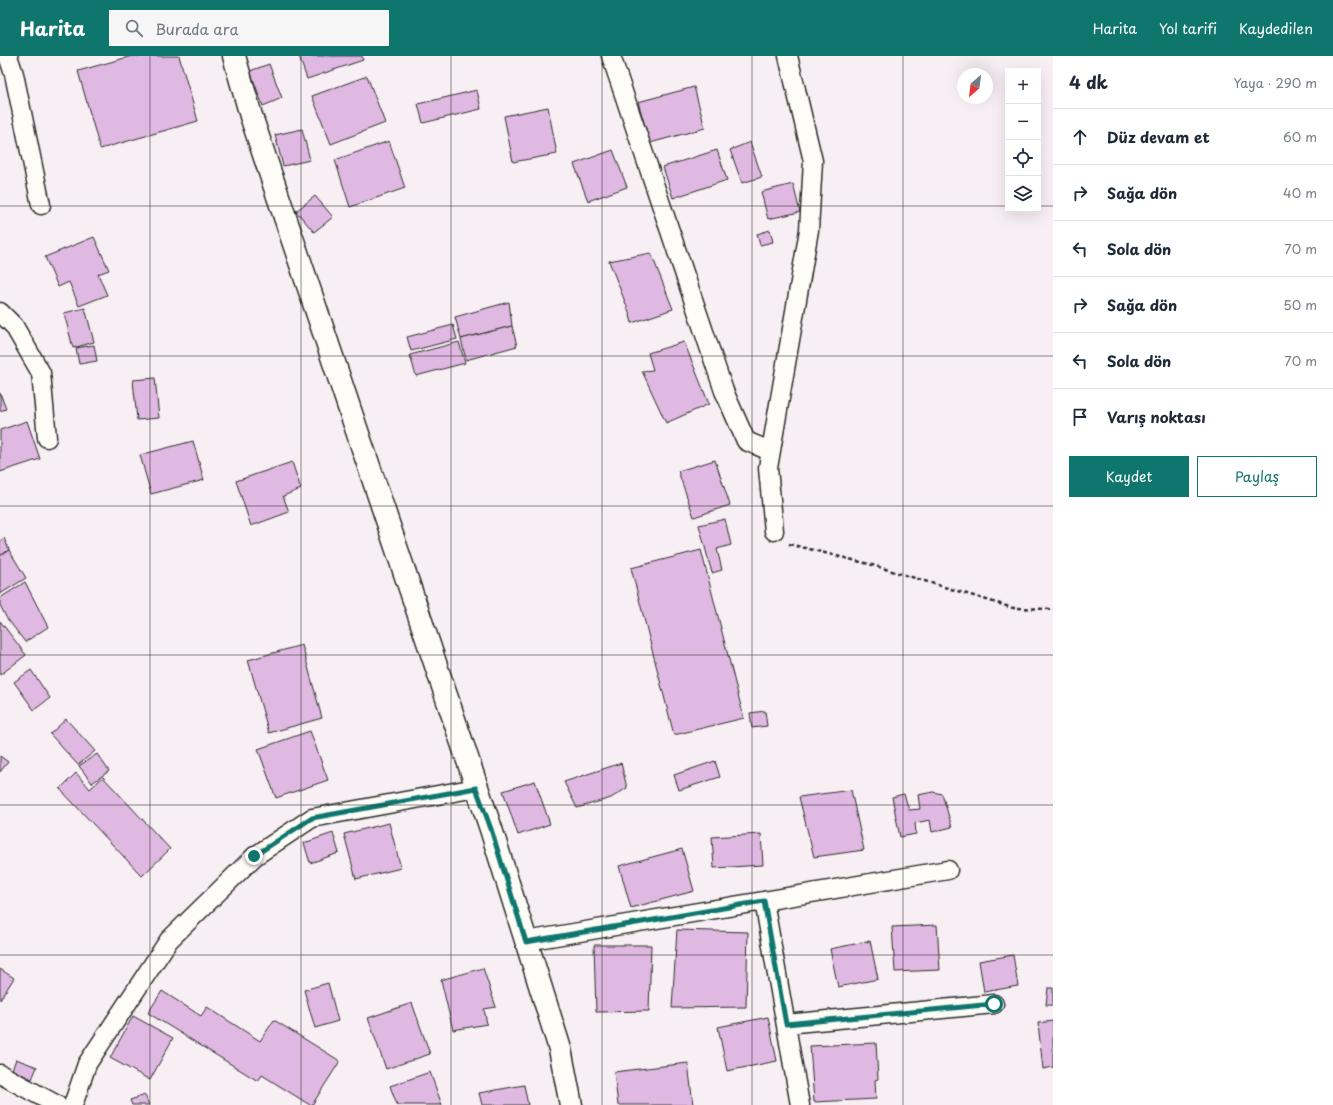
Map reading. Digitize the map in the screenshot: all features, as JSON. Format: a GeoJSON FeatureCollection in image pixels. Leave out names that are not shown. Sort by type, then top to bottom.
{"type":"FeatureCollection","features":[{"type":"Feature","properties":{"kind":"street"},"geometry":{"type":"LineString","coordinates":[[8,56],[14,74],[41,205]]}},
{"type":"Feature","properties":{"kind":"street"},"geometry":{"type":"LineString","coordinates":[[234,56],[254,123],[491,829],[560,1049],[571,1105]]}},
{"type":"Feature","properties":{"kind":"street"},"geometry":{"type":"LineString","coordinates":[[611,56],[724,391],[746,441],[770,451]]}},
{"type":"Feature","properties":{"kind":"street"},"geometry":{"type":"LineString","coordinates":[[774,531],[768,468],[809,230],[813,161],[789,57]]}},
{"type":"Feature","properties":{"kind":"street"},"geometry":{"type":"LineString","coordinates":[[0,312],[14,326],[41,373],[47,438]]}},
{"type":"Feature","properties":{"kind":"street"},"geometry":{"type":"LineString","coordinates":[[73,1105],[87,1064],[169,940],[254,856],[312,818],[476,788]]}},
{"type":"Feature","properties":{"kind":"street"},"geometry":{"type":"LineString","coordinates":[[526,942],[948,870]]}},
{"type":"Feature","properties":{"kind":"street"},"geometry":{"type":"LineString","coordinates":[[764,901],[800,1105]]}},
{"type":"Feature","properties":{"kind":"street"},"geometry":{"type":"LineString","coordinates":[[786,1024],[994,1004]]}},
{"type":"Feature","properties":{"kind":"street"},"geometry":{"type":"LineString","coordinates":[[0,1074],[57,1105]]}},
{"type":"Feature","properties":{"kind":"path"},"geometry":{"type":"LineString","coordinates":[[774,531],[784,543],[869,564],[1013,608],[1053,609]]}},
{"type":"Feature","properties":{"kind":"building"},"geometry":{"type":"Polygon","coordinates":[[[132,56],[179,56],[198,121],[100,149],[78,71],[132,56]]]}},
{"type":"Feature","properties":{"kind":"building"},"geometry":{"type":"Polygon","coordinates":[[[299,56],[362,56],[363,60],[307,79],[299,56]]]}},
{"type":"Feature","properties":{"kind":"building"},"geometry":{"type":"Polygon","coordinates":[[[269,64],[282,98],[263,106],[250,71],[269,64]]]}},
{"type":"Feature","properties":{"kind":"building"},"geometry":{"type":"Polygon","coordinates":[[[367,76],[385,123],[331,144],[312,96],[367,76]]]}},
{"type":"Feature","properties":{"kind":"building"},"geometry":{"type":"Polygon","coordinates":[[[694,87],[705,128],[650,143],[638,102],[694,87]]]}},
{"type":"Feature","properties":{"kind":"building"},"geometry":{"type":"Polygon","coordinates":[[[477,90],[481,109],[423,123],[418,104],[477,90]]]}},
{"type":"Feature","properties":{"kind":"building"},"geometry":{"type":"Polygon","coordinates":[[[548,107],[557,154],[513,162],[504,116],[548,107]]]}},
{"type":"Feature","properties":{"kind":"building"},"geometry":{"type":"Polygon","coordinates":[[[302,129],[310,160],[283,166],[275,135],[302,129]]]}},
{"type":"Feature","properties":{"kind":"building"},"geometry":{"type":"Polygon","coordinates":[[[389,141],[405,188],[350,207],[335,160],[389,141]]]}},
{"type":"Feature","properties":{"kind":"building"},"geometry":{"type":"Polygon","coordinates":[[[750,142],[762,177],[742,183],[730,150],[750,142]]]}},
{"type":"Feature","properties":{"kind":"building"},"geometry":{"type":"Polygon","coordinates":[[[613,150],[627,187],[588,201],[574,164],[613,150]]]}},
{"type":"Feature","properties":{"kind":"building"},"geometry":{"type":"Polygon","coordinates":[[[717,150],[727,180],[673,198],[663,167],[717,150]]]}},
{"type":"Feature","properties":{"kind":"building"},"geometry":{"type":"Polygon","coordinates":[[[793,184],[800,212],[768,219],[761,192],[793,184]]]}},
{"type":"Feature","properties":{"kind":"building"},"geometry":{"type":"Polygon","coordinates":[[[315,196],[333,217],[314,232],[296,211],[315,196]]]}},
{"type":"Feature","properties":{"kind":"building"},"geometry":{"type":"Polygon","coordinates":[[[770,230],[773,242],[760,245],[757,234],[770,230]]]}},
{"type":"Feature","properties":{"kind":"building"},"geometry":{"type":"Polygon","coordinates":[[[94,237],[109,270],[98,274],[107,295],[79,306],[69,282],[58,287],[45,257],[94,237]]]}},
{"type":"Feature","properties":{"kind":"building"},"geometry":{"type":"Polygon","coordinates":[[[651,253],[673,309],[632,323],[609,261],[651,253]]]}},
{"type":"Feature","properties":{"kind":"building"},"geometry":{"type":"Polygon","coordinates":[[[509,302],[512,326],[461,339],[455,317],[509,302]]]}},
{"type":"Feature","properties":{"kind":"building"},"geometry":{"type":"Polygon","coordinates":[[[85,308],[94,342],[73,348],[64,313],[85,308]]]}},
{"type":"Feature","properties":{"kind":"building"},"geometry":{"type":"Polygon","coordinates":[[[453,325],[457,339],[411,351],[407,337],[453,325]]]}},
{"type":"Feature","properties":{"kind":"building"},"geometry":{"type":"Polygon","coordinates":[[[512,326],[517,346],[466,360],[461,339],[512,326]]]}},
{"type":"Feature","properties":{"kind":"building"},"geometry":{"type":"Polygon","coordinates":[[[459,342],[465,363],[416,376],[410,355],[459,342]]]}},
{"type":"Feature","properties":{"kind":"building"},"geometry":{"type":"Polygon","coordinates":[[[684,342],[709,404],[666,423],[642,371],[653,370],[648,353],[684,342]]]}},
{"type":"Feature","properties":{"kind":"building"},"geometry":{"type":"Polygon","coordinates":[[[94,345],[97,361],[79,364],[76,348],[94,345]]]}},
{"type":"Feature","properties":{"kind":"building"},"geometry":{"type":"Polygon","coordinates":[[[155,378],[159,418],[137,420],[133,380],[155,378]]]}},
{"type":"Feature","properties":{"kind":"building"},"geometry":{"type":"Polygon","coordinates":[[[0,393],[6,409],[0,411],[0,393]]]}},
{"type":"Feature","properties":{"kind":"building"},"geometry":{"type":"Polygon","coordinates":[[[27,421],[40,459],[0,472],[0,430],[27,421]]]}},
{"type":"Feature","properties":{"kind":"building"},"geometry":{"type":"Polygon","coordinates":[[[193,441],[204,480],[151,494],[140,455],[193,441]]]}},
{"type":"Feature","properties":{"kind":"building"},"geometry":{"type":"Polygon","coordinates":[[[715,460],[730,505],[694,517],[678,471],[715,460]]]}},
{"type":"Feature","properties":{"kind":"building"},"geometry":{"type":"Polygon","coordinates":[[[292,462],[301,489],[283,496],[289,512],[251,526],[236,481],[292,462]]]}},
{"type":"Feature","properties":{"kind":"building"},"geometry":{"type":"Polygon","coordinates":[[[725,519],[731,545],[717,549],[722,570],[712,573],[699,525],[725,519]]]}},
{"type":"Feature","properties":{"kind":"building"},"geometry":{"type":"Polygon","coordinates":[[[4,538],[9,550],[0,556],[0,541],[4,538]]]}},
{"type":"Feature","properties":{"kind":"building"},"geometry":{"type":"Polygon","coordinates":[[[9,550],[26,578],[0,594],[0,556],[9,550]]]}},
{"type":"Feature","properties":{"kind":"building"},"geometry":{"type":"Polygon","coordinates":[[[701,550],[744,718],[674,735],[631,568],[701,550]]]}},
{"type":"Feature","properties":{"kind":"building"},"geometry":{"type":"Polygon","coordinates":[[[25,582],[48,627],[25,642],[6,617],[0,605],[0,598],[25,582]]]}},
{"type":"Feature","properties":{"kind":"building"},"geometry":{"type":"Polygon","coordinates":[[[0,621],[26,655],[0,675],[0,621]]]}},
{"type":"Feature","properties":{"kind":"building"},"geometry":{"type":"Polygon","coordinates":[[[302,645],[322,718],[269,733],[248,660],[302,645]]]}},
{"type":"Feature","properties":{"kind":"building"},"geometry":{"type":"Polygon","coordinates":[[[31,670],[50,698],[34,710],[14,682],[31,670]]]}},
{"type":"Feature","properties":{"kind":"building"},"geometry":{"type":"Polygon","coordinates":[[[765,711],[767,726],[752,728],[750,713],[765,711]]]}},
{"type":"Feature","properties":{"kind":"building"},"geometry":{"type":"Polygon","coordinates":[[[66,719],[95,751],[78,765],[50,734],[66,719]]]}},
{"type":"Feature","properties":{"kind":"building"},"geometry":{"type":"Polygon","coordinates":[[[310,731],[328,780],[276,798],[258,749],[310,731]]]}},
{"type":"Feature","properties":{"kind":"building"},"geometry":{"type":"Polygon","coordinates":[[[97,754],[109,771],[92,783],[79,766],[97,754]]]}},
{"type":"Feature","properties":{"kind":"building"},"geometry":{"type":"Polygon","coordinates":[[[0,756],[8,762],[0,772],[0,756]]]}},
{"type":"Feature","properties":{"kind":"building"},"geometry":{"type":"Polygon","coordinates":[[[715,761],[720,777],[679,790],[674,775],[715,761]]]}},
{"type":"Feature","properties":{"kind":"building"},"geometry":{"type":"Polygon","coordinates":[[[621,763],[627,788],[611,798],[577,808],[564,782],[621,763]]]}},
{"type":"Feature","properties":{"kind":"building"},"geometry":{"type":"Polygon","coordinates":[[[76,773],[90,789],[103,777],[170,849],[142,876],[60,789],[76,773]]]}},
{"type":"Feature","properties":{"kind":"building"},"geometry":{"type":"Polygon","coordinates":[[[535,781],[550,824],[518,835],[503,791],[535,781]]]}},
{"type":"Feature","properties":{"kind":"building"},"geometry":{"type":"Polygon","coordinates":[[[851,790],[864,850],[814,857],[799,797],[851,790]]]}},
{"type":"Feature","properties":{"kind":"building"},"geometry":{"type":"Polygon","coordinates":[[[933,792],[942,794],[952,827],[932,832],[930,820],[915,823],[916,834],[900,837],[892,797],[904,794],[909,810],[920,809],[918,795],[933,792]]]}},
{"type":"Feature","properties":{"kind":"building"},"geometry":{"type":"Polygon","coordinates":[[[389,823],[401,868],[356,879],[344,834],[389,823]]]}},
{"type":"Feature","properties":{"kind":"building"},"geometry":{"type":"Polygon","coordinates":[[[333,833],[339,853],[310,863],[304,843],[333,833]]]}},
{"type":"Feature","properties":{"kind":"building"},"geometry":{"type":"Polygon","coordinates":[[[761,834],[763,865],[714,868],[712,837],[761,834]]]}},
{"type":"Feature","properties":{"kind":"building"},"geometry":{"type":"Polygon","coordinates":[[[682,849],[694,891],[631,908],[619,866],[682,849]]]}},
{"type":"Feature","properties":{"kind":"building"},"geometry":{"type":"Polygon","coordinates":[[[937,925],[940,970],[895,972],[892,927],[937,925]]]}},
{"type":"Feature","properties":{"kind":"building"},"geometry":{"type":"Polygon","coordinates":[[[677,930],[748,932],[746,1007],[672,1008],[677,930]]]}},
{"type":"Feature","properties":{"kind":"building"},"geometry":{"type":"Polygon","coordinates":[[[870,941],[878,979],[838,987],[830,949],[870,941]]]}},
{"type":"Feature","properties":{"kind":"building"},"geometry":{"type":"Polygon","coordinates":[[[594,945],[651,945],[649,1011],[596,1012],[594,945]]]}},
{"type":"Feature","properties":{"kind":"building"},"geometry":{"type":"Polygon","coordinates":[[[1013,955],[1018,986],[984,992],[979,961],[1013,955]]]}},
{"type":"Feature","properties":{"kind":"building"},"geometry":{"type":"Polygon","coordinates":[[[483,968],[496,1007],[484,1009],[487,1024],[453,1030],[441,980],[483,968]]]}},
{"type":"Feature","properties":{"kind":"building"},"geometry":{"type":"Polygon","coordinates":[[[0,969],[14,978],[0,1000],[0,969]]]}},
{"type":"Feature","properties":{"kind":"building"},"geometry":{"type":"Polygon","coordinates":[[[328,983],[338,1021],[315,1028],[304,990],[328,983]]]}},
{"type":"Feature","properties":{"kind":"building"},"geometry":{"type":"Polygon","coordinates":[[[1048,988],[1053,988],[1053,1005],[1046,1005],[1048,988]]]}},
{"type":"Feature","properties":{"kind":"building"},"geometry":{"type":"Polygon","coordinates":[[[162,991],[201,1016],[207,1007],[260,1041],[274,1020],[340,1061],[312,1105],[310,1105],[262,1075],[258,1081],[148,1013],[162,991]]]}},
{"type":"Feature","properties":{"kind":"building"},"geometry":{"type":"Polygon","coordinates":[[[412,1003],[430,1054],[386,1069],[368,1018],[412,1003]]]}},
{"type":"Feature","properties":{"kind":"building"},"geometry":{"type":"Polygon","coordinates":[[[133,1016],[173,1038],[150,1080],[110,1058],[133,1016]]]}},
{"type":"Feature","properties":{"kind":"building"},"geometry":{"type":"Polygon","coordinates":[[[768,1017],[777,1061],[727,1071],[718,1027],[768,1017]]]}},
{"type":"Feature","properties":{"kind":"building"},"geometry":{"type":"Polygon","coordinates":[[[1053,1021],[1053,1067],[1043,1069],[1038,1023],[1053,1021]]]}},
{"type":"Feature","properties":{"kind":"building"},"geometry":{"type":"Polygon","coordinates":[[[876,1043],[878,1079],[875,1080],[876,1099],[814,1102],[810,1046],[876,1043]]]}},
{"type":"Feature","properties":{"kind":"building"},"geometry":{"type":"Polygon","coordinates":[[[16,1059],[37,1067],[32,1079],[12,1070],[16,1059]]]}},
{"type":"Feature","properties":{"kind":"building"},"geometry":{"type":"Polygon","coordinates":[[[688,1063],[693,1105],[618,1105],[614,1072],[688,1063]]]}},
{"type":"Feature","properties":{"kind":"building"},"geometry":{"type":"Polygon","coordinates":[[[430,1072],[442,1105],[397,1105],[390,1086],[430,1072]]]}},
{"type":"Feature","properties":{"kind":"building"},"geometry":{"type":"Polygon","coordinates":[[[524,1085],[528,1105],[482,1105],[479,1093],[524,1085]]]}},
{"type":"Feature","properties":{"kind":"building"},"geometry":{"type":"Polygon","coordinates":[[[145,1095],[149,1105],[132,1105],[130,1100],[145,1095]]]}},
{"type":"Feature","properties":{"kind":"route"},"geometry":{"type":"LineString","coordinates":[[254,856],[312,818],[476,788],[491,829],[526,942],[764,901],[786,1024],[994,1004]]}}]}
